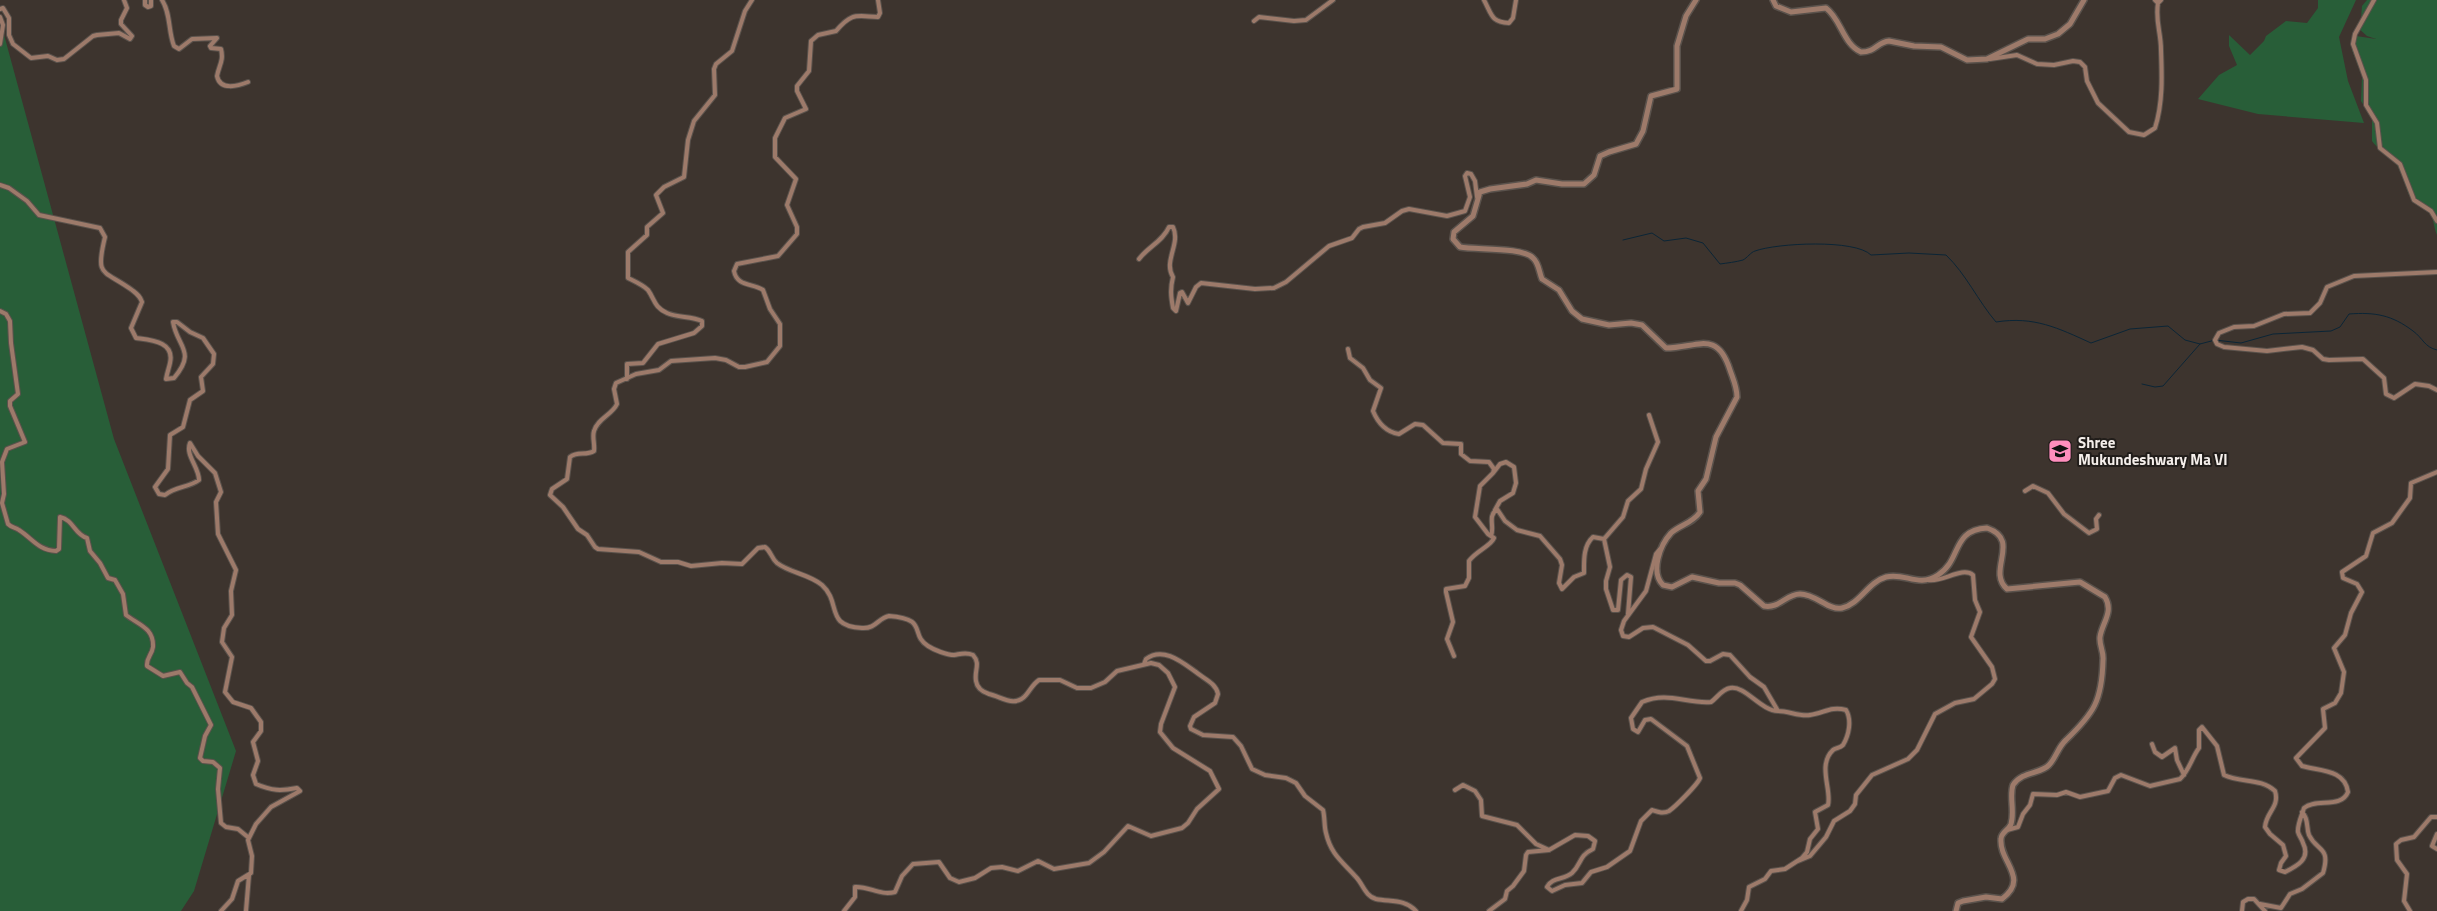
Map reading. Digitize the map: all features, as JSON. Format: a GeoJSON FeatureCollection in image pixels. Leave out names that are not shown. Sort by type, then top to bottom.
{"type":"FeatureCollection","features":[{"type":"Feature","properties":{"kind":"street"},"geometry":{"type":"LineString","coordinates":[[0,9],[3,8],[8,13],[9,35],[12,44],[18,50],[31,58],[48,56],[57,60],[64,58],[92,36],[116,33],[130,38],[132,34],[121,24],[127,8],[124,0]]}},
{"type":"Feature","properties":{"kind":"street"},"geometry":{"type":"LineString","coordinates":[[145,0],[145,5],[148,7],[151,0]]}},
{"type":"Feature","properties":{"kind":"street"},"geometry":{"type":"LineString","coordinates":[[162,0],[167,12],[169,30],[174,46],[178,49],[192,39],[218,38],[210,46],[211,48],[221,49],[222,53],[222,64],[217,76],[219,83],[238,86],[248,82]]}},
{"type":"Feature","properties":{"kind":"street"},"geometry":{"type":"LineString","coordinates":[[627,379],[627,364],[643,363],[658,344],[694,332],[702,326],[702,321],[697,318],[669,314],[658,307],[651,300],[646,288],[628,278],[627,259],[632,247],[647,235],[648,227],[663,214],[656,195],[664,186],[684,177],[688,140],[694,121],[715,95],[714,69],[716,64],[732,51],[743,16],[752,0]]}},
{"type":"Feature","properties":{"kind":"street"},"geometry":{"type":"LineString","coordinates":[[844,911],[855,897],[855,887],[866,887],[878,892],[895,892],[902,876],[913,864],[939,862],[944,872],[959,882],[975,878],[991,868],[1002,867],[1018,871],[1038,861],[1054,869],[1089,863],[1104,852],[1128,826],[1151,836],[1185,826],[1197,809],[1213,796],[1219,786],[1210,771],[1173,748],[1160,732],[1161,724],[1175,691],[1174,681],[1159,665],[1144,664],[1117,671],[1105,682],[1091,688],[1077,688],[1060,680],[1039,680],[1031,686],[1025,695],[1009,702],[980,689],[976,682],[978,662],[973,654],[949,654],[929,647],[923,642],[916,624],[911,620],[889,616],[867,628],[848,626],[837,620],[831,598],[820,583],[795,573],[776,562],[765,548],[758,548],[742,564],[722,563],[696,566],[678,562],[661,562],[639,552],[595,547],[587,535],[578,529],[563,507],[551,498],[550,491],[567,479],[569,460],[572,456],[589,454],[594,451],[594,430],[600,420],[614,410],[617,404],[614,386],[636,374],[659,370],[671,361],[715,358],[726,360],[739,367],[755,366],[767,362],[780,346],[780,324],[770,309],[763,290],[739,280],[734,271],[737,264],[744,261],[778,256],[797,234],[798,227],[787,205],[796,179],[776,157],[774,145],[776,134],[785,118],[806,109],[797,91],[797,86],[809,71],[811,41],[818,34],[836,31],[842,23],[854,16],[878,18],[880,13],[878,0]]}},
{"type":"Feature","properties":{"kind":"street"},"geometry":{"type":"LineString","coordinates":[[1254,21],[1259,17],[1294,22],[1306,20],[1333,0]]}},
{"type":"Feature","properties":{"kind":"street"},"geometry":{"type":"LineString","coordinates":[[1484,0],[1494,20],[1498,23],[1510,23],[1514,18],[1516,0]]}},
{"type":"Feature","properties":{"kind":"street"},"geometry":{"type":"LineString","coordinates":[[1477,197],[1485,190],[1527,184],[1536,180],[1562,184],[1584,184],[1594,175],[1600,156],[1636,144],[1643,131],[1651,96],[1677,88],[1677,46],[1686,16],[1696,0]]}},
{"type":"Feature","properties":{"kind":"street"},"geometry":{"type":"LineString","coordinates":[[1773,0],[1776,6],[1791,12],[1826,8],[1835,17],[1852,46],[1861,52],[1874,50],[1889,40],[1914,46],[1940,46],[1967,60],[2017,55],[2037,64],[2054,65],[2073,60],[2080,62],[2085,67],[2087,80],[2098,103],[2129,132],[2144,135],[2155,128],[2162,89],[2161,50],[2156,17],[2158,1]]}},
{"type":"Feature","properties":{"kind":"street"},"geometry":{"type":"LineString","coordinates":[[1987,59],[2028,39],[2045,39],[2058,34],[2070,24],[2084,0]]}},
{"type":"Feature","properties":{"kind":"street"},"geometry":{"type":"LineString","coordinates":[[2374,0],[2355,34],[2353,44],[2366,80],[2366,104],[2377,123],[2380,148],[2400,164],[2414,200],[2431,211],[2437,221]]}},
{"type":"Feature","properties":{"kind":"street"},"geometry":{"type":"LineString","coordinates":[[0,17],[3,24],[0,44]]}},
{"type":"Feature","properties":{"kind":"street"},"geometry":{"type":"LineString","coordinates":[[1139,259],[1148,248],[1157,243],[1169,227],[1173,227],[1175,231],[1169,269],[1173,277],[1170,287],[1173,308],[1176,311],[1180,292],[1182,292],[1188,302],[1196,286],[1202,283],[1264,290],[1280,285],[1297,274],[1329,246],[1352,238],[1358,229],[1385,223],[1402,211],[1409,209],[1447,216],[1465,211],[1470,197],[1465,176],[1467,173],[1471,174],[1475,181],[1477,197],[1473,216],[1454,232],[1453,239],[1460,247],[1513,251],[1531,255],[1537,263],[1542,279],[1559,290],[1572,311],[1586,322],[1608,325],[1637,324],[1647,328],[1666,348],[1684,344],[1710,344],[1726,356],[1737,397],[1716,437],[1706,478],[1698,491],[1700,512],[1691,522],[1671,533],[1664,546],[1657,570],[1658,579],[1663,585],[1672,587],[1692,577],[1718,583],[1740,584],[1760,604],[1769,607],[1800,594],[1816,597],[1831,607],[1840,608],[1851,604],[1871,585],[1887,577],[1900,577],[1916,581],[1940,581],[1966,572],[1973,575],[1975,600],[1980,612],[1971,637],[1992,667],[1995,679],[1989,687],[1974,699],[1955,703],[1935,714],[1917,750],[1908,759],[1875,773],[1856,795],[1850,811],[1834,821],[1826,836],[1810,856],[1798,861]]}},
{"type":"Feature","properties":{"kind":"street"},"geometry":{"type":"LineString","coordinates":[[0,186],[9,188],[27,201],[39,215],[100,228],[104,232],[105,237],[100,253],[102,269],[106,275],[121,282],[141,297],[142,302],[131,328],[132,332],[136,338],[159,340],[164,346],[170,357],[166,379],[172,380],[183,365],[184,358],[184,351],[173,322],[177,322],[190,332],[203,338],[214,354],[213,364],[201,377],[203,390],[190,400],[183,427],[170,435],[168,469],[155,487],[159,494],[166,495],[174,488],[199,480],[197,466],[188,451],[188,444],[191,443],[198,456],[215,473],[221,492],[216,502],[218,534],[236,570],[231,591],[232,615],[224,628],[222,642],[232,657],[225,692],[233,702],[251,708],[261,722],[261,730],[253,742],[258,759],[253,775],[256,784],[274,791],[286,791],[296,788],[300,790],[299,794],[269,810],[256,824],[249,838],[252,866],[246,911]]}},
{"type":"Feature","properties":{"kind":"street"},"geometry":{"type":"LineString","coordinates":[[2437,272],[2432,274],[2412,272],[2354,276],[2327,287],[2320,303],[2310,313],[2284,314],[2254,326],[2234,327],[2219,333],[2215,340],[2217,344],[2224,348],[2267,351],[2302,347],[2313,350],[2323,359],[2363,359],[2384,378],[2386,394],[2394,398],[2415,384],[2430,386],[2437,390]]}},
{"type":"Feature","properties":{"kind":"street"},"geometry":{"type":"LineString","coordinates":[[0,311],[6,314],[10,321],[18,394],[10,402],[10,406],[25,442],[7,449],[2,462],[4,494],[2,503],[8,524],[18,529],[34,544],[49,551],[56,552],[59,549],[60,517],[71,522],[81,536],[87,538],[90,551],[100,563],[108,578],[115,580],[121,589],[126,615],[149,631],[153,646],[147,661],[148,666],[163,676],[180,672],[192,687],[211,725],[200,750],[200,758],[203,761],[215,763],[220,768],[218,786],[221,823],[226,827],[238,829],[249,838]]}},
{"type":"Feature","properties":{"kind":"street"},"geometry":{"type":"LineString","coordinates":[[1348,349],[1350,358],[1363,368],[1370,380],[1381,388],[1373,411],[1379,422],[1388,431],[1399,434],[1415,424],[1423,425],[1443,443],[1462,444],[1464,456],[1477,463],[1489,462],[1494,469],[1493,473]]}},
{"type":"Feature","properties":{"kind":"street"},"geometry":{"type":"LineString","coordinates":[[1604,539],[1623,517],[1628,501],[1639,492],[1645,482],[1646,469],[1658,442],[1649,415]]}},
{"type":"Feature","properties":{"kind":"street"},"geometry":{"type":"LineString","coordinates":[[1454,656],[1447,639],[1454,622],[1448,608],[1446,589],[1465,586],[1469,578],[1469,561],[1480,549],[1492,542],[1494,538],[1491,536],[1475,517],[1480,486],[1500,464],[1506,462],[1514,467],[1516,477],[1513,493],[1500,501],[1495,510],[1491,520],[1493,532],[1491,536]]}},
{"type":"Feature","properties":{"kind":"street"},"geometry":{"type":"LineString","coordinates":[[2006,830],[2018,827],[2023,814],[2030,805],[2033,794],[2058,795],[2066,792],[2080,798],[2108,791],[2115,778],[2121,775],[2150,786],[2175,782],[2184,775],[2194,752],[2200,748],[2198,730],[2202,727],[2217,746],[2224,775],[2264,784],[2275,791],[2276,804],[2265,822],[2265,827],[2286,850],[2286,856],[2279,866],[2281,872],[2292,869],[2303,860],[2304,846],[2298,830],[2304,808],[2313,803],[2341,800],[2345,798],[2348,792],[2345,783],[2337,775],[2324,770],[2302,766],[2296,758],[2322,732],[2326,723],[2323,709],[2334,703],[2341,693],[2344,672],[2334,648],[2345,635],[2351,613],[2362,592],[2357,584],[2343,578],[2342,572],[2366,556],[2373,533],[2392,523],[2410,498],[2411,483],[2437,472]]}},
{"type":"Feature","properties":{"kind":"street"},"geometry":{"type":"LineString","coordinates":[[2025,491],[2033,486],[2045,490],[2064,514],[2089,533],[2097,529],[2096,518],[2099,515]]}},
{"type":"Feature","properties":{"kind":"street"},"geometry":{"type":"LineString","coordinates":[[1495,510],[1498,510],[1505,521],[1517,530],[1540,536],[1560,559],[1562,565],[1559,583],[1562,589],[1574,577],[1584,573],[1584,556],[1590,540],[1593,537],[1604,539]]}},
{"type":"Feature","properties":{"kind":"street"},"geometry":{"type":"LineString","coordinates":[[1928,580],[1948,568],[1957,546],[1966,534],[1987,528],[1998,535],[2003,542],[1999,576],[2007,589],[2015,590],[2037,584],[2080,582],[2099,591],[2107,600],[2107,620],[2100,636],[2104,658],[2096,705],[2088,718],[2058,749],[2050,765],[2040,770],[2029,772],[2015,781],[2012,788],[2011,823],[2001,837],[2002,848],[2014,878],[2009,893],[1998,899],[1986,897],[1962,901],[1958,903],[1956,911]]}},
{"type":"Feature","properties":{"kind":"street"},"geometry":{"type":"LineString","coordinates":[[1604,539],[1610,567],[1606,589],[1613,610],[1618,610],[1621,580],[1627,575],[1631,577],[1627,616]]}},
{"type":"Feature","properties":{"kind":"street"},"geometry":{"type":"LineString","coordinates":[[1664,546],[1656,554],[1643,596],[1627,616],[1621,630],[1625,638],[1643,628],[1653,627],[1688,645],[1706,661],[1710,661],[1723,654],[1730,655],[1750,677],[1764,687],[1778,712]]}},
{"type":"Feature","properties":{"kind":"street"},"geometry":{"type":"LineString","coordinates":[[1144,664],[1146,659],[1154,655],[1176,657],[1214,685],[1218,694],[1215,703],[1194,717],[1190,726],[1191,729],[1203,735],[1233,737],[1241,746],[1252,769],[1265,775],[1286,778],[1296,783],[1306,796],[1323,810],[1326,833],[1334,854],[1358,878],[1362,888],[1374,898],[1407,903],[1416,911]]}},
{"type":"Feature","properties":{"kind":"street"},"geometry":{"type":"LineString","coordinates":[[1489,911],[1505,899],[1507,891],[1524,871],[1528,852],[1549,850],[1575,835],[1584,835],[1595,841],[1593,849],[1582,855],[1571,874],[1551,882],[1547,887],[1552,891],[1565,885],[1582,883],[1591,872],[1603,869],[1630,851],[1641,821],[1648,812],[1652,810],[1668,811],[1699,781],[1698,772],[1689,750],[1682,741],[1651,719],[1645,720],[1638,732],[1633,729],[1631,718],[1642,702],[1660,697],[1672,697],[1711,702],[1726,689],[1733,688],[1756,700],[1768,710],[1778,712],[1807,716],[1829,709],[1839,708],[1846,710],[1850,720],[1846,740],[1841,748],[1835,748],[1828,759],[1824,777],[1830,794],[1828,803],[1816,809],[1818,829],[1810,839],[1806,855],[1785,869],[1771,871],[1765,879],[1749,887],[1747,900],[1741,911]]}},
{"type":"Feature","properties":{"kind":"street"},"geometry":{"type":"LineString","coordinates":[[2152,744],[2155,752],[2162,757],[2176,748],[2177,760],[2184,775]]}},
{"type":"Feature","properties":{"kind":"street"},"geometry":{"type":"LineString","coordinates":[[1455,790],[1463,786],[1473,790],[1481,800],[1482,816],[1516,825],[1536,844],[1549,850]]}},
{"type":"Feature","properties":{"kind":"street"},"geometry":{"type":"LineString","coordinates":[[2260,904],[2281,908],[2290,894],[2302,890],[2323,873],[2325,862],[2323,850],[2310,837],[2306,816],[2302,812]]}},
{"type":"Feature","properties":{"kind":"street"},"geometry":{"type":"LineString","coordinates":[[2410,911],[2404,901],[2407,874],[2396,856],[2396,844],[2401,840],[2414,837],[2431,817],[2437,816]]}},
{"type":"Feature","properties":{"kind":"street"},"geometry":{"type":"LineString","coordinates":[[2437,834],[2432,848],[2437,849]]}},
{"type":"Feature","properties":{"kind":"street"},"geometry":{"type":"LineString","coordinates":[[221,911],[232,899],[238,881],[250,876]]}},
{"type":"Feature","properties":{"kind":"street"},"geometry":{"type":"LineString","coordinates":[[2242,911],[2243,902],[2248,898],[2254,899],[2265,911]]}},
{"type":"Feature","properties":{"kind":"green space"},"geometry":{"type":"Polygon","coordinates":[[[2318,0],[2356,0],[2339,37],[2348,81],[2364,123],[2258,114],[2198,99],[2219,75],[2237,65],[2229,46],[2229,35],[2250,55],[2264,41],[2266,36],[2286,21],[2307,23],[2318,8],[2318,0]]]}},
{"type":"Feature","properties":{"kind":"green space"},"geometry":{"type":"Polygon","coordinates":[[[2367,0],[2437,0],[2437,235],[2431,214],[2427,207],[2409,195],[2396,162],[2372,141],[2372,119],[2361,101],[2362,76],[2352,50],[2353,39],[2356,36],[2376,39],[2367,36],[2357,27],[2361,19],[2362,6],[2367,0]]]}},
{"type":"Feature","properties":{"kind":"green space"},"geometry":{"type":"Polygon","coordinates":[[[0,20],[114,439],[236,751],[194,891],[181,911],[0,911],[0,20]]]}},
{"type":"Feature","properties":{"kind":"waterway"},"geometry":{"type":"LineString","coordinates":[[1623,240],[1652,233],[1664,241],[1686,238],[1703,243],[1720,264],[1743,260],[1754,252],[1766,248],[1815,244],[1849,246],[1871,255],[1909,253],[1946,255],[1960,271],[1996,322],[2034,322],[2056,328],[2091,343],[2130,329],[2168,326],[2185,340],[2200,344],[2215,340],[2241,343],[2273,334],[2331,331],[2340,327],[2349,314],[2375,314],[2398,321],[2416,334],[2426,345],[2437,350]]}},
{"type":"Feature","properties":{"kind":"waterway"},"geometry":{"type":"LineString","coordinates":[[2142,384],[2155,387],[2163,386],[2200,344]]}},
{"type":"Feature","properties":{"kind":"place","name":"Shree Mukundeshwary Ma VI"},"geometry":{"type":"Point","coordinates":[2060,451]}}]}
